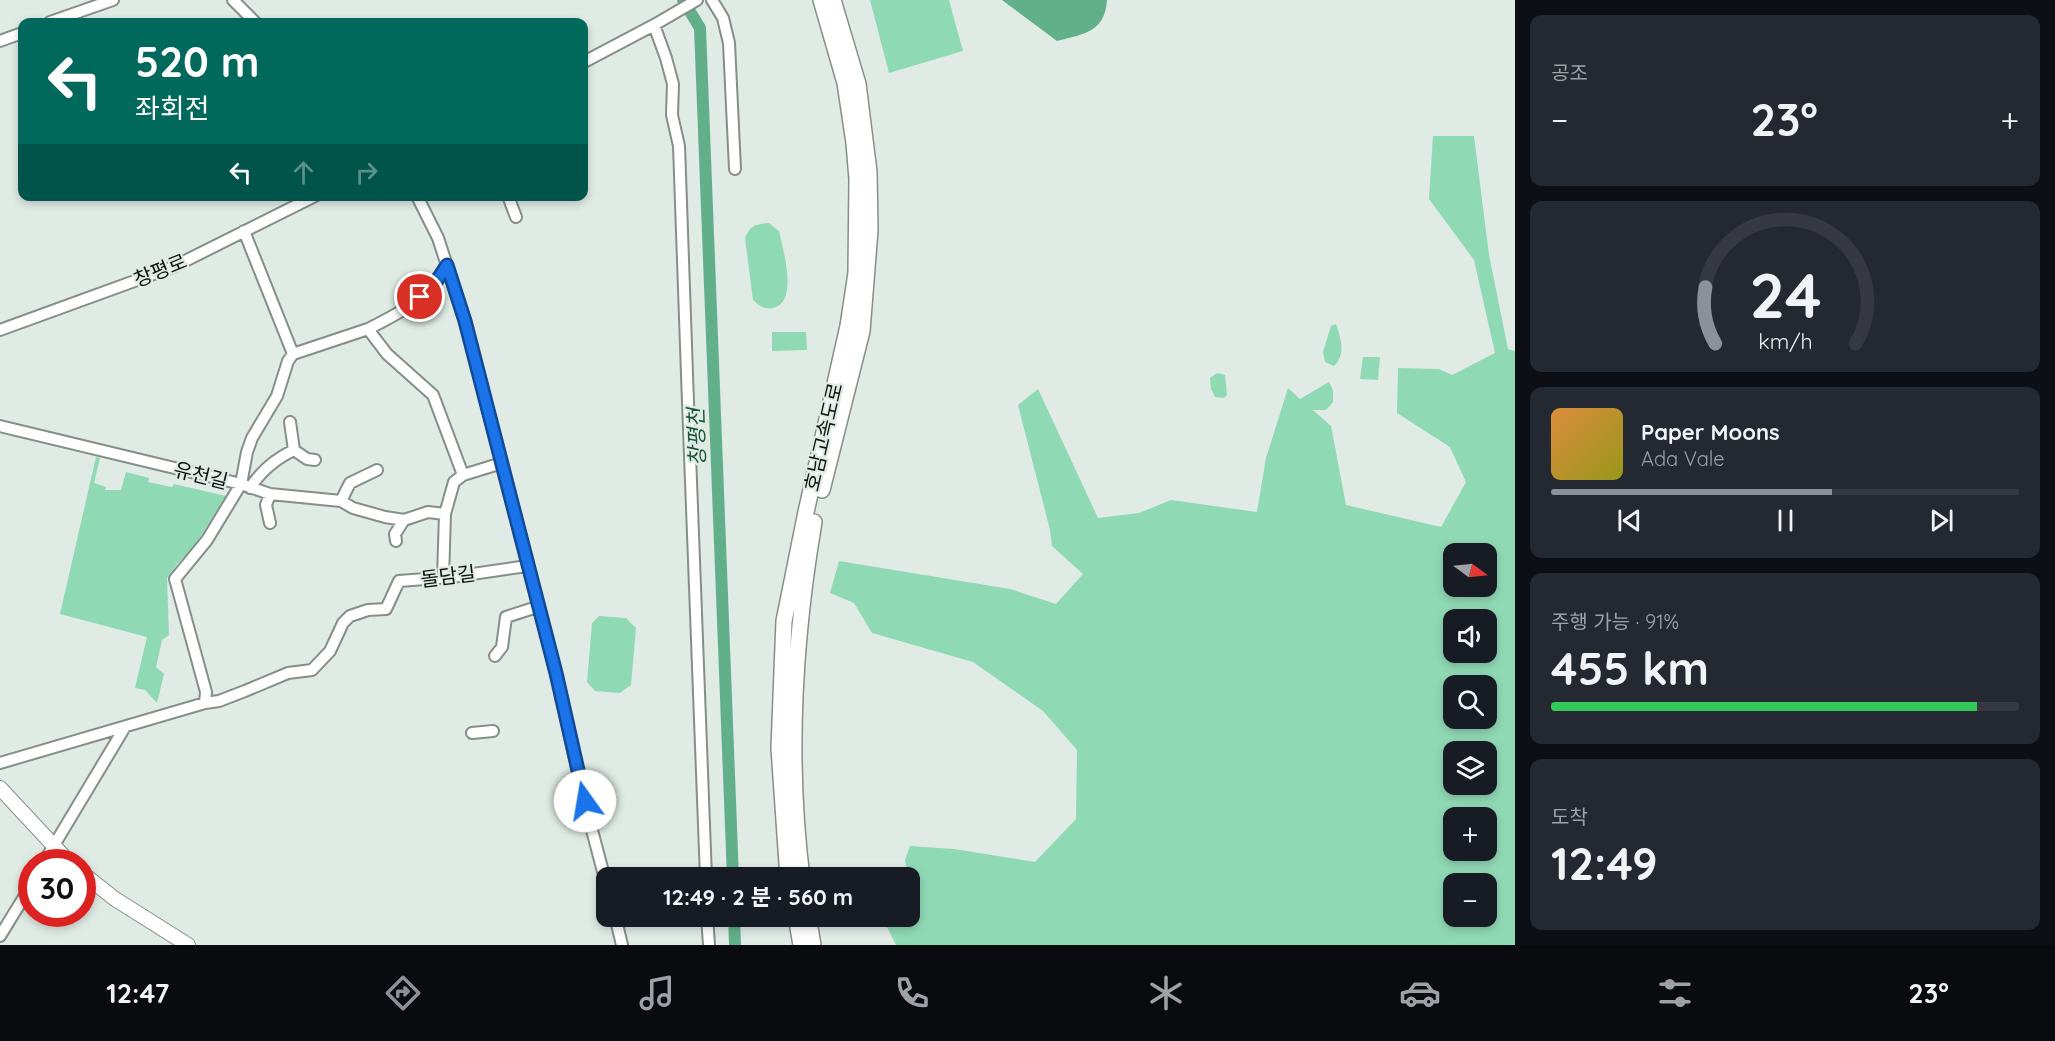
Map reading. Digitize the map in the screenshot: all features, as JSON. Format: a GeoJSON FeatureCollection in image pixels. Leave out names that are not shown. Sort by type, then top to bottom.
{"type":"FeatureCollection","features":[{"type":"Feature","properties":{"kind":"highway","name":"호남고속도로"},"geometry":{"type":"LineString","coordinates":[[787,867],[779,748],[784,621],[848,326],[856,273],[857,179],[854,143],[845,83],[821,0]]}},
{"type":"Feature","properties":{"kind":"highway","name":"호남고속도로"},"geometry":{"type":"LineString","coordinates":[[801,867],[795,805],[795,679],[805,573],[816,512],[862,330],[870,231],[869,172],[858,84],[833,0]]}},
{"type":"Feature","properties":{"kind":"highway"},"geometry":{"type":"LineString","coordinates":[[798,927],[801,945]]}},
{"type":"Feature","properties":{"kind":"highway"},"geometry":{"type":"LineString","coordinates":[[809,927],[813,945]]}},
{"type":"Feature","properties":{"kind":"main road"},"geometry":{"type":"LineString","coordinates":[[0,788],[54,847]]}},
{"type":"Feature","properties":{"kind":"main road"},"geometry":{"type":"LineString","coordinates":[[96,884],[115,899],[188,945]]}},
{"type":"Feature","properties":{"kind":"street"},"geometry":{"type":"LineString","coordinates":[[61,18],[113,0]]}},
{"type":"Feature","properties":{"kind":"street"},"geometry":{"type":"LineString","coordinates":[[232,0],[251,18]]}},
{"type":"Feature","properties":{"kind":"street"},"geometry":{"type":"LineString","coordinates":[[588,60],[697,0]]}},
{"type":"Feature","properties":{"kind":"street"},"geometry":{"type":"LineString","coordinates":[[712,0],[723,18],[729,43],[735,169]]}},
{"type":"Feature","properties":{"kind":"street"},"geometry":{"type":"LineString","coordinates":[[656,24],[673,84],[672,115],[679,146],[691,472],[691,534],[706,867]]}},
{"type":"Feature","properties":{"kind":"street"},"geometry":{"type":"LineString","coordinates":[[0,41],[18,34]]}},
{"type":"Feature","properties":{"kind":"street","name":"창평로"},"geometry":{"type":"LineString","coordinates":[[0,330],[173,267],[305,201]]}},
{"type":"Feature","properties":{"kind":"street"},"geometry":{"type":"LineString","coordinates":[[420,201],[438,238],[465,321],[537,607],[556,673],[602,867]]}},
{"type":"Feature","properties":{"kind":"street"},"geometry":{"type":"LineString","coordinates":[[510,201],[516,217]]}},
{"type":"Feature","properties":{"kind":"street"},"geometry":{"type":"LineString","coordinates":[[244,231],[293,354],[368,329],[406,310],[434,285],[447,265]]}},
{"type":"Feature","properties":{"kind":"street"},"geometry":{"type":"LineString","coordinates":[[368,329],[387,354],[433,395],[463,475]]}},
{"type":"Feature","properties":{"kind":"street","name":"유천길"},"geometry":{"type":"LineString","coordinates":[[0,426],[245,486],[247,452],[252,438],[277,396],[288,361],[293,354]]}},
{"type":"Feature","properties":{"kind":"street"},"geometry":{"type":"LineString","coordinates":[[290,422],[294,450],[307,459],[315,460]]}},
{"type":"Feature","properties":{"kind":"street"},"geometry":{"type":"LineString","coordinates":[[0,763],[205,703],[206,692],[175,579],[207,540],[245,486],[275,461],[294,450]]}},
{"type":"Feature","properties":{"kind":"street"},"geometry":{"type":"LineString","coordinates":[[443,578],[445,514],[454,482],[463,475],[502,463]]}},
{"type":"Feature","properties":{"kind":"street"},"geometry":{"type":"LineString","coordinates":[[341,501],[350,483],[377,470]]}},
{"type":"Feature","properties":{"kind":"street"},"geometry":{"type":"LineString","coordinates":[[245,486],[270,494],[341,501],[353,508],[404,520],[428,512],[445,514]]}},
{"type":"Feature","properties":{"kind":"street"},"geometry":{"type":"LineString","coordinates":[[270,494],[266,505],[270,523]]}},
{"type":"Feature","properties":{"kind":"street"},"geometry":{"type":"LineString","coordinates":[[396,541],[395,534],[404,520]]}},
{"type":"Feature","properties":{"kind":"street","name":"돌담길"},"geometry":{"type":"LineString","coordinates":[[205,703],[219,701],[288,673],[312,670],[330,651],[339,631],[350,616],[368,610],[386,609],[399,581],[443,578],[527,566]]}},
{"type":"Feature","properties":{"kind":"street"},"geometry":{"type":"LineString","coordinates":[[495,656],[502,647],[506,617],[537,607]]}},
{"type":"Feature","properties":{"kind":"street"},"geometry":{"type":"LineString","coordinates":[[54,847],[125,727]]}},
{"type":"Feature","properties":{"kind":"street"},"geometry":{"type":"LineString","coordinates":[[472,733],[493,731]]}},
{"type":"Feature","properties":{"kind":"street"},"geometry":{"type":"LineString","coordinates":[[0,936],[18,907]]}},
{"type":"Feature","properties":{"kind":"street"},"geometry":{"type":"LineString","coordinates":[[618,927],[622,945]]}},
{"type":"Feature","properties":{"kind":"street"},"geometry":{"type":"LineString","coordinates":[[708,927],[709,945]]}},
{"type":"Feature","properties":{"kind":"shaded area"},"geometry":{"type":"Polygon","coordinates":[[[870,0],[949,0],[963,51],[889,73],[870,0]]]}},
{"type":"Feature","properties":{"kind":"shaded area"},"geometry":{"type":"Polygon","coordinates":[[[1002,0],[1107,0],[1102,19],[1091,30],[1057,41],[1002,0]]]}},
{"type":"Feature","properties":{"kind":"shaded area"},"geometry":{"type":"Polygon","coordinates":[[[1433,136],[1474,136],[1489,255],[1508,349],[1515,351],[1515,945],[896,945],[887,927],[920,927],[920,867],[907,867],[905,860],[910,846],[954,849],[1035,862],[1076,819],[1077,750],[1043,711],[973,662],[872,633],[854,603],[830,593],[839,561],[1010,589],[1056,604],[1083,574],[1052,546],[1050,530],[1018,405],[1038,389],[1098,518],[1139,513],[1171,500],[1257,512],[1266,458],[1288,388],[1300,399],[1329,382],[1333,390],[1333,402],[1326,410],[1313,410],[1331,426],[1346,505],[1441,527],[1466,482],[1450,447],[1397,413],[1398,368],[1439,369],[1452,375],[1495,353],[1474,260],[1429,199],[1433,136]]]}},
{"type":"Feature","properties":{"kind":"shaded area"},"geometry":{"type":"Polygon","coordinates":[[[769,223],[779,231],[787,274],[785,296],[781,304],[773,308],[762,307],[753,300],[745,238],[754,226],[769,223]]]}},
{"type":"Feature","properties":{"kind":"shaded area"},"geometry":{"type":"Polygon","coordinates":[[[1336,324],[1341,341],[1341,352],[1334,366],[1325,362],[1323,352],[1331,326],[1336,324]]]}},
{"type":"Feature","properties":{"kind":"shaded area"},"geometry":{"type":"Polygon","coordinates":[[[772,332],[806,332],[807,350],[772,351],[772,332]]]}},
{"type":"Feature","properties":{"kind":"shaded area"},"geometry":{"type":"Polygon","coordinates":[[[1363,357],[1380,357],[1378,380],[1360,379],[1363,357]]]}},
{"type":"Feature","properties":{"kind":"shaded area"},"geometry":{"type":"Polygon","coordinates":[[[1217,373],[1225,375],[1227,395],[1224,398],[1215,397],[1211,389],[1210,378],[1217,373]]]}},
{"type":"Feature","properties":{"kind":"shaded area"},"geometry":{"type":"Polygon","coordinates":[[[96,457],[100,458],[94,483],[106,487],[105,490],[121,490],[126,472],[149,478],[148,482],[172,487],[174,484],[226,496],[193,548],[167,578],[169,635],[162,640],[156,667],[164,674],[157,703],[145,690],[135,688],[147,637],[60,614],[96,457]]]}},
{"type":"Feature","properties":{"kind":"shaded area"},"geometry":{"type":"Polygon","coordinates":[[[599,616],[626,618],[636,628],[631,685],[620,693],[595,691],[587,682],[592,623],[599,616]]]}},
{"type":"Feature","properties":{"kind":"waterway","name":"창평천"},"geometry":{"type":"LineString","coordinates":[[683,0],[700,28],[733,867]]}},
{"type":"Feature","properties":{"kind":"waterway","name":"창평천"},"geometry":{"type":"LineString","coordinates":[[734,927],[735,945]]}},
{"type":"Feature","properties":{"kind":"route"},"geometry":{"type":"LineString","coordinates":[[420,297],[434,285],[447,265],[465,321],[502,463],[537,607],[556,673],[585,801]]}}]}
